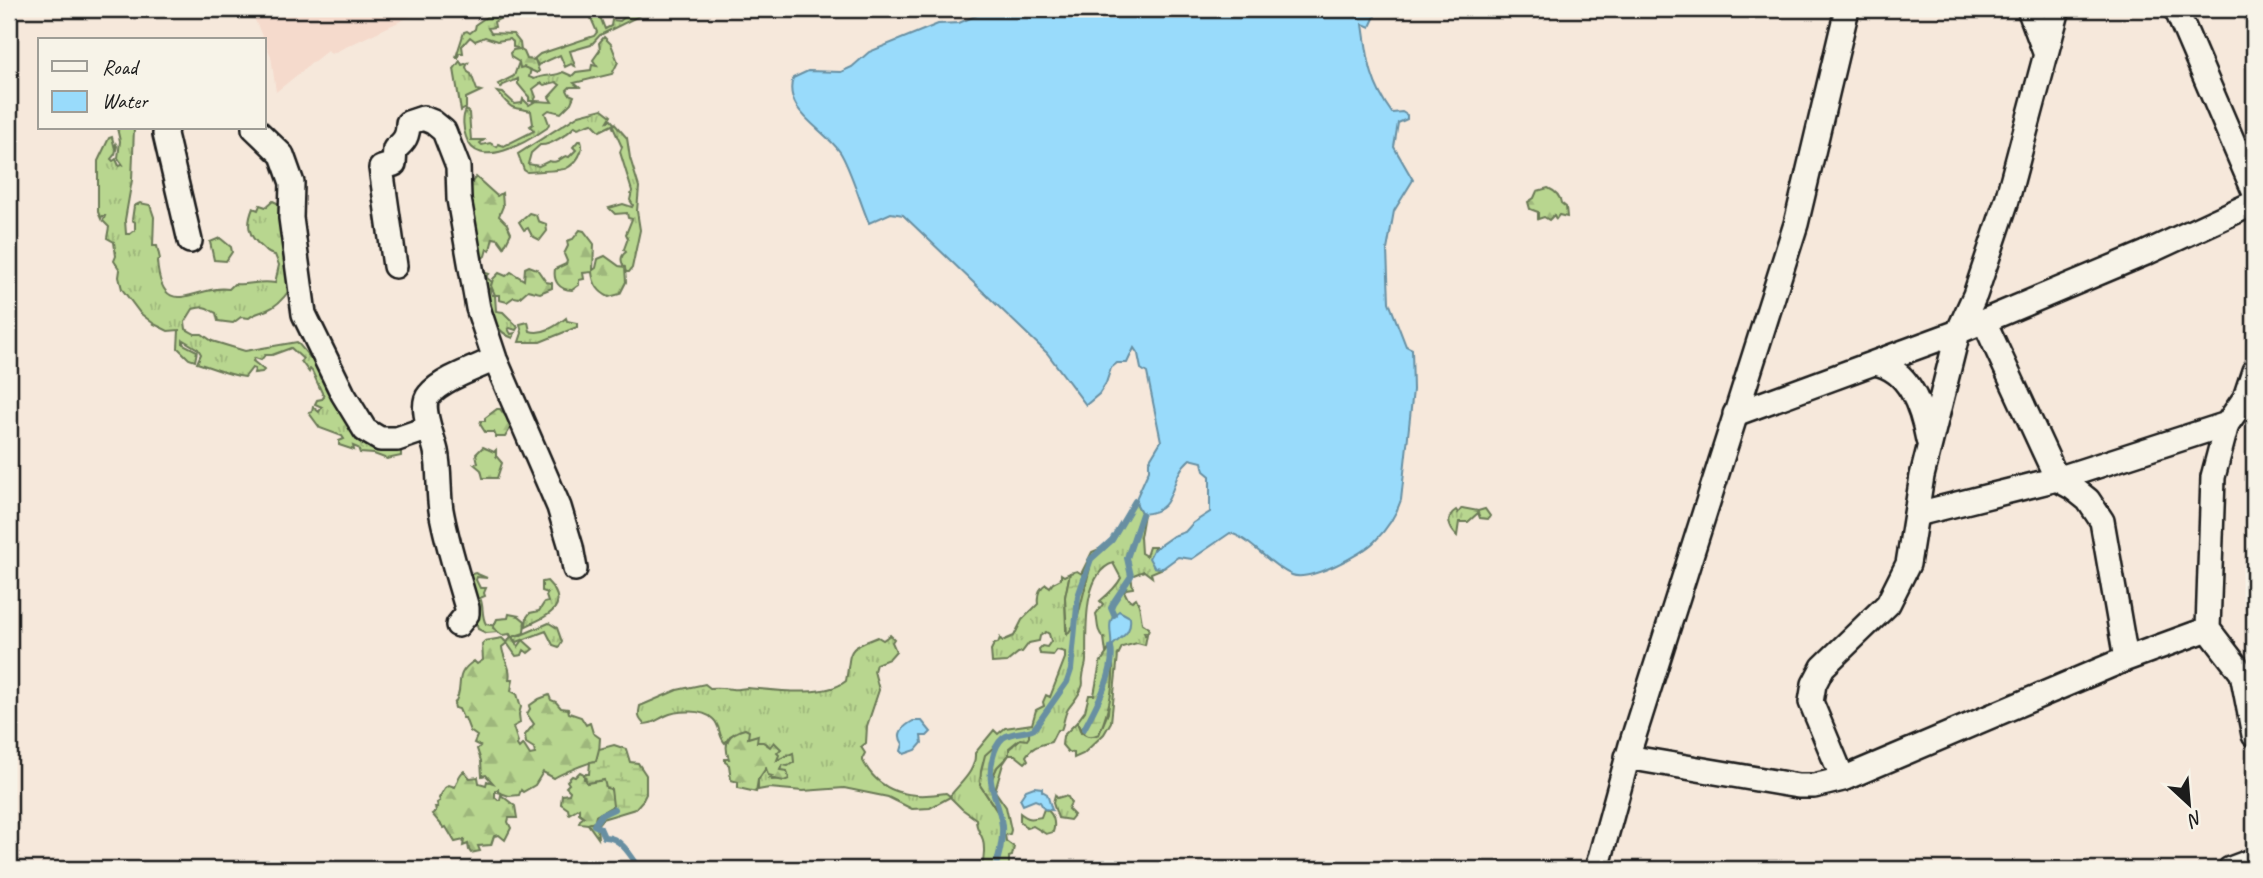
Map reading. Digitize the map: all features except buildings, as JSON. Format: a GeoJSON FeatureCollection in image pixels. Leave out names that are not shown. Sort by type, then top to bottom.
{"type":"FeatureCollection","features":[{"type":"Feature","properties":{"kind":"street"},"geometry":{"type":"LineString","coordinates":[[1597,869],[1628,757],[1796,224],[1847,9]]}},
{"type":"Feature","properties":{"kind":"street"},"geometry":{"type":"LineString","coordinates":[[2029,9],[2046,55]]}},
{"type":"Feature","properties":{"kind":"street"},"geometry":{"type":"LineString","coordinates":[[1843,779],[1811,702],[1814,684],[1823,667],[1888,604],[1908,564],[1922,476],[1958,332],[1975,295],[2007,200],[2058,9]]}},
{"type":"Feature","properties":{"kind":"street"},"geometry":{"type":"LineString","coordinates":[[2176,9],[2254,191]]}},
{"type":"Feature","properties":{"kind":"street"},"geometry":{"type":"LineString","coordinates":[[395,266],[381,168],[394,164],[395,149],[403,143],[408,134],[408,123],[423,118],[444,131],[458,167],[459,199],[478,308],[495,359],[559,507],[575,569]]}},
{"type":"Feature","properties":{"kind":"street"},"geometry":{"type":"LineString","coordinates":[[166,130],[190,241]]}},
{"type":"Feature","properties":{"kind":"street"},"geometry":{"type":"LineString","coordinates":[[256,130],[282,155],[292,183],[291,218],[304,314],[343,394],[365,430],[380,439],[397,439],[429,428]]}},
{"type":"Feature","properties":{"kind":"street"},"geometry":{"type":"LineString","coordinates":[[1735,414],[1958,332],[2146,253],[2254,204]]}},
{"type":"Feature","properties":{"kind":"street"},"geometry":{"type":"LineString","coordinates":[[1984,321],[2057,479],[2088,500],[2102,521],[2126,659]]}},
{"type":"Feature","properties":{"kind":"street"},"geometry":{"type":"LineString","coordinates":[[458,625],[467,614],[467,608],[440,506],[436,453],[425,402],[441,385],[495,359]]}},
{"type":"Feature","properties":{"kind":"street"},"geometry":{"type":"LineString","coordinates":[[1874,363],[1886,365],[1905,379],[1924,421],[1929,446]]}},
{"type":"Feature","properties":{"kind":"street"},"geometry":{"type":"LineString","coordinates":[[2254,370],[2245,398],[2227,424],[2213,477],[2208,629],[2248,680],[2254,735]]}},
{"type":"Feature","properties":{"kind":"street"},"geometry":{"type":"LineString","coordinates":[[1917,514],[2057,479],[2227,424]]}},
{"type":"Feature","properties":{"kind":"street"},"geometry":{"type":"LineString","coordinates":[[1628,757],[1798,786],[1814,786],[1843,779],[2126,659],[2208,629]]}},
{"type":"Feature","properties":{"kind":"street"},"geometry":{"type":"LineString","coordinates":[[2230,869],[2254,860]]}},
{"type":"Feature","properties":{"kind":"shaded area"},"geometry":{"type":"Polygon","coordinates":[[[250,9],[426,9],[331,54],[328,50],[276,92],[271,56],[266,38],[263,38],[250,9]]]}},
{"type":"Feature","properties":{"kind":"green space"},"geometry":{"type":"Polygon","coordinates":[[[498,9],[514,9],[494,22],[495,27],[488,28],[491,33],[513,34],[520,43],[521,51],[516,51],[517,48],[513,47],[510,39],[497,41],[485,37],[475,41],[470,37],[462,46],[463,53],[456,57],[464,32],[470,33],[476,24],[498,9]]]}},
{"type":"Feature","properties":{"kind":"green space"},"geometry":{"type":"Polygon","coordinates":[[[587,9],[597,9],[605,29],[611,26],[612,20],[620,21],[634,9],[641,9],[641,14],[600,35],[591,45],[570,51],[575,66],[571,64],[565,67],[560,55],[538,65],[534,59],[540,54],[594,36],[597,32],[587,9]]]}},
{"type":"Feature","properties":{"kind":"green space"},"geometry":{"type":"Polygon","coordinates":[[[604,37],[611,44],[618,62],[612,74],[574,83],[579,87],[570,87],[567,90],[574,96],[571,103],[561,113],[549,110],[545,113],[549,124],[547,128],[529,140],[492,153],[481,152],[472,147],[464,130],[466,110],[469,113],[471,140],[484,140],[480,143],[482,145],[490,143],[497,147],[498,144],[504,146],[534,131],[530,126],[533,124],[531,111],[512,107],[497,92],[503,93],[515,104],[522,103],[523,99],[529,105],[536,101],[552,102],[549,97],[560,85],[556,82],[544,85],[541,83],[533,89],[536,97],[534,101],[529,101],[529,97],[518,84],[518,79],[501,88],[498,84],[514,76],[519,62],[531,69],[529,77],[534,79],[563,72],[572,76],[576,72],[591,70],[592,65],[597,66],[593,60],[604,37]]]}},
{"type":"Feature","properties":{"kind":"green space"},"geometry":{"type":"Polygon","coordinates":[[[519,49],[527,59],[535,60],[539,71],[537,73],[520,68],[519,62],[511,57],[513,50],[519,49]]]}},
{"type":"Feature","properties":{"kind":"green space"},"geometry":{"type":"Polygon","coordinates":[[[460,61],[462,65],[468,63],[468,72],[477,90],[481,91],[466,98],[466,108],[461,111],[454,69],[460,61]]]}},
{"type":"Feature","properties":{"kind":"green space"},"geometry":{"type":"Polygon","coordinates":[[[602,109],[611,116],[608,121],[611,120],[627,138],[639,187],[637,211],[640,230],[629,272],[626,272],[622,259],[626,252],[626,234],[632,219],[628,218],[627,213],[615,214],[609,208],[623,204],[633,205],[630,200],[632,191],[620,152],[622,147],[614,124],[600,131],[592,123],[578,128],[575,126],[559,139],[540,145],[531,153],[528,164],[539,166],[569,157],[576,150],[573,147],[581,141],[579,156],[564,169],[527,172],[518,154],[579,115],[602,109]]]}},
{"type":"Feature","properties":{"kind":"green space"},"geometry":{"type":"Polygon","coordinates":[[[117,130],[134,130],[126,234],[135,230],[135,222],[132,220],[134,206],[140,203],[150,205],[154,217],[153,246],[157,246],[160,259],[157,261],[160,280],[166,291],[173,296],[182,297],[229,289],[234,284],[275,283],[279,265],[275,255],[257,243],[251,234],[249,220],[253,208],[258,210],[260,205],[266,207],[273,201],[281,205],[290,289],[285,296],[271,308],[249,318],[241,317],[233,323],[218,321],[216,313],[206,308],[193,309],[185,322],[186,329],[202,334],[212,341],[245,351],[297,342],[314,362],[356,440],[373,445],[401,447],[401,456],[387,459],[360,453],[358,448],[353,446],[354,450],[339,445],[339,441],[344,439],[342,436],[320,428],[309,413],[313,407],[319,412],[322,407],[315,404],[324,397],[312,371],[310,369],[309,372],[301,361],[303,359],[291,348],[265,355],[261,360],[255,358],[253,361],[264,370],[262,372],[254,373],[255,369],[252,368],[245,377],[233,375],[197,363],[201,354],[198,349],[183,340],[183,344],[197,351],[195,361],[189,359],[178,348],[179,330],[168,331],[140,313],[122,289],[120,270],[114,261],[114,242],[107,238],[109,227],[103,221],[105,216],[101,219],[98,212],[98,161],[112,137],[115,149],[116,144],[117,146],[111,159],[116,159],[119,166],[123,165],[118,158],[120,141],[117,130]]]}},
{"type":"Feature","properties":{"kind":"green space"},"geometry":{"type":"Polygon","coordinates":[[[476,177],[497,196],[502,193],[503,206],[499,216],[511,233],[504,247],[498,239],[493,238],[490,250],[487,249],[480,260],[468,187],[476,177]]]}},
{"type":"Feature","properties":{"kind":"green space"},"geometry":{"type":"Polygon","coordinates":[[[1548,188],[1557,194],[1566,207],[1567,217],[1559,215],[1556,219],[1554,215],[1549,220],[1544,217],[1538,219],[1538,212],[1530,209],[1528,202],[1534,198],[1537,191],[1548,188]]]}},
{"type":"Feature","properties":{"kind":"green space"},"geometry":{"type":"Polygon","coordinates":[[[529,213],[536,215],[538,221],[546,224],[547,231],[540,240],[532,236],[528,228],[524,230],[519,222],[529,213]]]}},
{"type":"Feature","properties":{"kind":"green space"},"geometry":{"type":"Polygon","coordinates":[[[580,230],[584,231],[594,244],[593,270],[598,259],[605,256],[625,267],[626,282],[620,294],[609,297],[602,293],[592,272],[583,273],[584,279],[579,280],[579,285],[572,290],[558,284],[555,269],[566,264],[564,254],[567,241],[573,239],[580,230]]]}},
{"type":"Feature","properties":{"kind":"green space"},"geometry":{"type":"Polygon","coordinates":[[[220,238],[231,247],[232,252],[226,261],[214,260],[210,242],[220,238]]]}},
{"type":"Feature","properties":{"kind":"green space"},"geometry":{"type":"Polygon","coordinates":[[[529,266],[537,269],[546,282],[552,283],[552,288],[540,293],[528,290],[519,298],[514,297],[507,302],[499,300],[499,295],[495,295],[491,286],[493,279],[499,273],[506,276],[511,272],[524,280],[525,268],[529,266]]]}},
{"type":"Feature","properties":{"kind":"green space"},"geometry":{"type":"Polygon","coordinates":[[[483,272],[489,274],[486,277],[492,282],[490,289],[492,295],[495,295],[496,311],[503,312],[518,327],[516,330],[508,329],[511,334],[515,333],[513,338],[502,332],[491,316],[483,272]]]}},
{"type":"Feature","properties":{"kind":"green space"},"geometry":{"type":"Polygon","coordinates":[[[566,318],[567,321],[577,323],[577,327],[540,342],[519,342],[522,333],[520,324],[528,322],[530,331],[540,332],[554,327],[566,318]]]}},
{"type":"Feature","properties":{"kind":"green space"},"geometry":{"type":"Polygon","coordinates":[[[497,409],[509,418],[513,429],[510,429],[505,437],[496,437],[494,432],[485,432],[480,424],[497,409]]]}},
{"type":"Feature","properties":{"kind":"green space"},"geometry":{"type":"Polygon","coordinates":[[[483,447],[494,452],[496,450],[496,456],[502,463],[497,478],[483,478],[481,470],[474,464],[478,463],[476,454],[483,447]]]}},
{"type":"Feature","properties":{"kind":"green space"},"geometry":{"type":"Polygon","coordinates":[[[1135,501],[1144,514],[1140,537],[1141,553],[1146,556],[1149,547],[1156,547],[1153,550],[1154,567],[1163,568],[1151,573],[1152,577],[1144,571],[1131,576],[1133,588],[1124,591],[1128,599],[1132,601],[1136,598],[1142,623],[1149,628],[1148,632],[1144,632],[1147,634],[1145,645],[1137,643],[1122,647],[1118,655],[1111,722],[1104,734],[1083,754],[1074,758],[1074,753],[1068,752],[1062,745],[1063,736],[1077,722],[1081,733],[1099,734],[1108,713],[1113,657],[1110,648],[1106,653],[1096,614],[1103,604],[1100,601],[1121,578],[1113,563],[1103,569],[1095,579],[1088,607],[1083,685],[1067,711],[1061,730],[1057,730],[1051,742],[1031,750],[1025,763],[1015,755],[1009,755],[1003,764],[995,791],[1006,807],[1011,830],[1010,834],[1005,835],[1006,841],[1014,847],[1012,856],[1009,857],[1009,869],[981,869],[984,844],[976,819],[950,797],[930,808],[912,809],[888,797],[844,788],[758,790],[758,780],[766,767],[768,775],[773,775],[772,780],[788,779],[779,771],[785,764],[787,755],[777,760],[767,744],[757,742],[752,737],[748,739],[742,730],[730,736],[725,743],[716,722],[703,713],[670,714],[647,724],[640,718],[640,706],[677,690],[705,684],[710,688],[798,692],[825,690],[846,681],[850,656],[855,648],[878,637],[883,640],[890,635],[894,639],[892,642],[896,651],[889,659],[876,664],[874,671],[879,690],[867,726],[866,743],[861,747],[865,753],[862,759],[877,780],[887,787],[908,794],[946,793],[950,796],[970,771],[975,753],[994,730],[998,734],[1005,728],[1032,724],[1036,710],[1044,706],[1046,695],[1050,697],[1065,658],[1065,652],[1057,650],[1053,655],[1040,654],[1039,649],[1042,646],[1047,647],[1051,641],[1046,632],[1040,636],[1039,641],[1029,643],[1022,652],[1007,662],[992,663],[991,650],[994,644],[998,643],[1000,638],[1002,641],[1014,636],[1022,620],[1038,604],[1038,595],[1042,588],[1046,584],[1050,587],[1061,579],[1061,574],[1064,576],[1070,573],[1065,597],[1066,630],[1075,626],[1086,571],[1081,574],[1092,552],[1104,547],[1116,533],[1135,501]],[[1028,732],[1006,736],[980,785],[998,813],[999,806],[990,783],[997,767],[1009,755],[1009,749],[1028,732]]]}},
{"type":"Feature","properties":{"kind":"green space"},"geometry":{"type":"Polygon","coordinates":[[[1462,508],[1478,511],[1485,509],[1490,516],[1488,519],[1480,518],[1478,513],[1468,522],[1459,522],[1457,536],[1449,519],[1456,510],[1458,513],[1462,508]]]}},
{"type":"Feature","properties":{"kind":"green space"},"geometry":{"type":"Polygon","coordinates":[[[1089,567],[1077,620],[1067,635],[1065,597],[1070,573],[1077,571],[1082,574],[1089,567]]]}},
{"type":"Feature","properties":{"kind":"green space"},"geometry":{"type":"Polygon","coordinates":[[[475,573],[487,578],[477,577],[476,580],[480,588],[486,588],[485,596],[480,598],[484,621],[495,626],[500,632],[486,633],[478,629],[469,575],[475,573]]]}},
{"type":"Feature","properties":{"kind":"green space"},"geometry":{"type":"Polygon","coordinates":[[[547,581],[554,590],[557,604],[549,614],[526,626],[530,613],[539,611],[544,603],[548,602],[548,593],[542,591],[542,582],[547,581]]]}},
{"type":"Feature","properties":{"kind":"green space"},"geometry":{"type":"Polygon","coordinates":[[[509,614],[519,616],[525,621],[524,633],[512,637],[518,647],[523,640],[533,649],[528,653],[524,650],[522,655],[516,656],[507,643],[510,634],[502,635],[493,628],[497,619],[508,618],[509,614]]]}},
{"type":"Feature","properties":{"kind":"green space"},"geometry":{"type":"Polygon","coordinates":[[[549,623],[557,628],[562,642],[559,647],[553,645],[546,631],[517,642],[511,636],[519,636],[549,623]]]}},
{"type":"Feature","properties":{"kind":"green space"},"geometry":{"type":"Polygon","coordinates":[[[502,638],[507,643],[502,647],[509,679],[513,679],[511,691],[517,694],[521,707],[520,723],[513,727],[519,748],[523,744],[530,755],[535,754],[534,748],[526,743],[525,735],[534,724],[527,714],[529,706],[549,695],[561,708],[581,717],[586,725],[590,723],[593,733],[600,738],[599,753],[596,761],[554,778],[543,772],[535,785],[523,792],[521,790],[519,795],[509,796],[498,792],[498,789],[495,791],[498,800],[501,795],[515,806],[517,818],[509,818],[511,828],[505,840],[499,835],[494,836],[491,845],[478,846],[480,851],[471,853],[468,844],[463,846],[464,840],[455,842],[446,827],[432,814],[436,811],[435,807],[438,807],[437,803],[445,788],[449,785],[455,787],[464,771],[470,778],[478,777],[479,783],[493,783],[486,775],[482,776],[477,749],[480,746],[474,743],[477,736],[470,731],[465,718],[454,704],[463,672],[474,661],[477,664],[483,660],[482,644],[502,638]]]}},
{"type":"Feature","properties":{"kind":"green space"},"geometry":{"type":"Polygon","coordinates":[[[1111,647],[1113,680],[1106,714],[1099,734],[1088,736],[1077,722],[1085,711],[1089,695],[1094,695],[1100,663],[1111,647]]]}},
{"type":"Feature","properties":{"kind":"green space"},"geometry":{"type":"Polygon","coordinates":[[[745,729],[749,731],[748,738],[758,735],[757,742],[763,742],[770,747],[774,742],[781,749],[777,753],[777,760],[793,753],[794,762],[788,766],[782,765],[780,770],[787,771],[789,779],[784,781],[769,778],[772,776],[768,775],[766,768],[758,780],[756,792],[738,788],[738,782],[731,780],[729,765],[725,759],[729,759],[728,740],[734,733],[745,729]]]}},
{"type":"Feature","properties":{"kind":"green space"},"geometry":{"type":"Polygon","coordinates":[[[1029,732],[1027,740],[1020,739],[1009,748],[1009,755],[997,767],[990,783],[1000,815],[980,785],[985,755],[1006,736],[1029,732]]]}},
{"type":"Feature","properties":{"kind":"green space"},"geometry":{"type":"Polygon","coordinates":[[[614,745],[626,749],[630,762],[638,763],[646,775],[646,794],[635,809],[602,819],[597,825],[598,838],[588,824],[595,822],[596,816],[613,806],[611,789],[606,788],[604,780],[587,783],[584,774],[589,774],[590,762],[596,761],[599,749],[614,745]]]}},
{"type":"Feature","properties":{"kind":"green space"},"geometry":{"type":"Polygon","coordinates":[[[580,772],[584,774],[584,779],[604,780],[613,793],[613,806],[596,816],[595,822],[588,824],[579,823],[584,817],[579,813],[579,808],[569,814],[568,809],[561,804],[562,795],[569,794],[570,791],[566,787],[569,784],[567,781],[580,772]]]}},
{"type":"Feature","properties":{"kind":"green space"},"geometry":{"type":"Polygon","coordinates":[[[1055,795],[1057,798],[1068,797],[1071,803],[1068,809],[1074,815],[1070,820],[1058,818],[1053,803],[1055,795]]]}},
{"type":"Feature","properties":{"kind":"green space"},"geometry":{"type":"Polygon","coordinates":[[[1044,809],[1050,812],[1053,818],[1053,832],[1046,834],[1033,826],[1026,828],[1020,821],[1020,813],[1028,818],[1041,817],[1044,809]]]}},
{"type":"Feature","properties":{"kind":"water"},"geometry":{"type":"Polygon","coordinates":[[[991,9],[1373,10],[1375,16],[1370,27],[1363,24],[1374,81],[1392,113],[1402,112],[1407,115],[1407,119],[1398,123],[1394,147],[1413,180],[1394,211],[1387,250],[1389,302],[1406,346],[1412,349],[1413,390],[1401,500],[1387,527],[1369,546],[1335,566],[1300,576],[1284,571],[1245,540],[1230,533],[1192,559],[1178,557],[1163,568],[1154,567],[1149,558],[1153,550],[1173,536],[1185,532],[1210,512],[1210,476],[1204,471],[1202,462],[1190,459],[1178,476],[1168,501],[1154,512],[1142,514],[1135,501],[1149,470],[1149,461],[1161,441],[1147,373],[1141,369],[1134,348],[1127,363],[1117,363],[1111,368],[1099,394],[1086,405],[1047,353],[903,215],[891,213],[869,223],[840,152],[799,110],[791,90],[793,78],[808,71],[841,72],[852,67],[869,52],[938,24],[959,23],[991,9]]]}},
{"type":"Feature","properties":{"kind":"water"},"geometry":{"type":"Polygon","coordinates":[[[1119,611],[1130,617],[1129,628],[1111,647],[1110,623],[1119,611]]]}},
{"type":"Feature","properties":{"kind":"water"},"geometry":{"type":"Polygon","coordinates":[[[913,721],[922,721],[931,732],[927,736],[921,736],[922,743],[916,750],[904,754],[901,751],[903,744],[900,733],[913,721]]]}},
{"type":"Feature","properties":{"kind":"water"},"geometry":{"type":"Polygon","coordinates":[[[1042,788],[1047,794],[1052,810],[1044,809],[1040,802],[1035,800],[1023,805],[1020,799],[1026,790],[1042,788]]]}},
{"type":"Feature","properties":{"kind":"waterway"},"geometry":{"type":"LineString","coordinates":[[995,869],[1002,832],[991,776],[995,749],[1003,738],[1034,729],[1067,682],[1071,670],[1078,596],[1091,559],[1112,540],[1135,501]]}},
{"type":"Feature","properties":{"kind":"waterway"},"geometry":{"type":"LineString","coordinates":[[1114,615],[1111,608],[1113,603],[1131,576],[1127,558],[1142,514]]}},
{"type":"Feature","properties":{"kind":"waterway"},"geometry":{"type":"LineString","coordinates":[[1084,729],[1108,678],[1111,647]]}},
{"type":"Feature","properties":{"kind":"waterway"},"geometry":{"type":"LineString","coordinates":[[614,809],[601,815],[594,825],[600,828],[604,837],[620,844],[640,869]]}}]}
